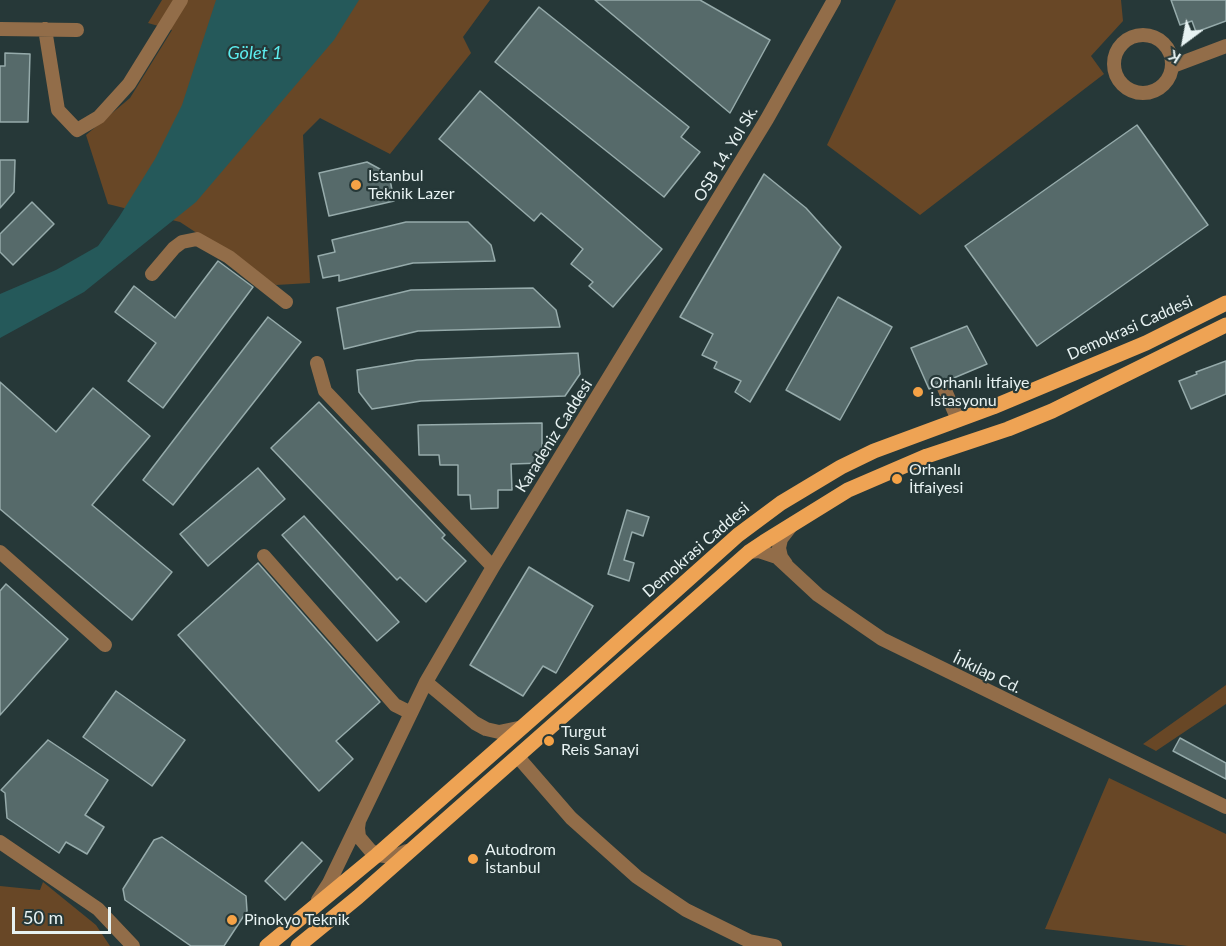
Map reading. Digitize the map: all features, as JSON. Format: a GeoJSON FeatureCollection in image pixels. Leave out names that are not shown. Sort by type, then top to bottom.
{"type":"FeatureCollection","features":[{"type":"Feature","properties":{"kind":"main road","name":"Demokrasi Caddesi"},"geometry":{"type":"LineString","coordinates":[[267,946],[377,855],[738,535],[781,503],[841,467],[874,451],[958,420],[1146,343],[1226,303]]}},
{"type":"Feature","properties":{"kind":"main road"},"geometry":{"type":"LineString","coordinates":[[749,552],[848,490],[927,456],[989,436],[1052,411],[1226,325]]}},
{"type":"Feature","properties":{"kind":"main road"},"geometry":{"type":"LineString","coordinates":[[958,420],[989,436]]}},
{"type":"Feature","properties":{"kind":"main road"},"geometry":{"type":"LineString","coordinates":[[298,946],[358,897],[749,552],[775,524],[780,514],[781,503]]}},
{"type":"Feature","properties":{"kind":"street"},"geometry":{"type":"LineString","coordinates":[[45,29],[58,110],[76,130],[99,117],[129,84],[181,0]]}},
{"type":"Feature","properties":{"kind":"street","name":"OSB 14. Yol Sk."},"geometry":{"type":"LineString","coordinates":[[644,323],[834,0]]}},
{"type":"Feature","properties":{"kind":"street"},"geometry":{"type":"LineString","coordinates":[[0,28],[77,30]]}},
{"type":"Feature","properties":{"kind":"street"},"geometry":{"type":"LineString","coordinates":[[1143,34],[1161,41],[1168,49],[1173,66],[1165,83],[1149,93],[1140,93],[1131,91],[1118,79],[1114,69],[1114,59],[1117,49],[1124,41],[1132,36],[1143,34]]}},
{"type":"Feature","properties":{"kind":"street"},"geometry":{"type":"LineString","coordinates":[[1173,66],[1226,46]]}},
{"type":"Feature","properties":{"kind":"street"},"geometry":{"type":"LineString","coordinates":[[152,274],[174,248],[182,242],[197,239],[229,257],[286,302]]}},
{"type":"Feature","properties":{"kind":"street","name":"Karadeniz Caddesi"},"geometry":{"type":"LineString","coordinates":[[308,912],[329,883],[426,682],[493,567],[644,323]]}},
{"type":"Feature","properties":{"kind":"street"},"geometry":{"type":"LineString","coordinates":[[318,363],[325,391],[493,567]]}},
{"type":"Feature","properties":{"kind":"street"},"geometry":{"type":"LineString","coordinates":[[944,387],[958,420]]}},
{"type":"Feature","properties":{"kind":"street"},"geometry":{"type":"LineString","coordinates":[[789,568],[781,557],[779,548],[781,539],[792,524]]}},
{"type":"Feature","properties":{"kind":"street","name":"İnkılap Cd."},"geometry":{"type":"LineString","coordinates":[[749,552],[759,551],[777,557],[824,599],[882,639],[1226,807]]}},
{"type":"Feature","properties":{"kind":"street"},"geometry":{"type":"LineString","coordinates":[[0,552],[105,645]]}},
{"type":"Feature","properties":{"kind":"street"},"geometry":{"type":"LineString","coordinates":[[264,556],[395,705],[411,713]]}},
{"type":"Feature","properties":{"kind":"street"},"geometry":{"type":"LineString","coordinates":[[426,682],[486,729],[499,732],[523,727]]}},
{"type":"Feature","properties":{"kind":"street"},"geometry":{"type":"LineString","coordinates":[[518,757],[571,818],[637,877],[686,910],[749,941],[775,946]]}},
{"type":"Feature","properties":{"kind":"street","name":"Karadeniz Caddesi"},"geometry":{"type":"LineString","coordinates":[[362,813],[358,828],[359,837],[363,844],[377,855]]}},
{"type":"Feature","properties":{"kind":"street"},"geometry":{"type":"LineString","coordinates":[[0,843],[98,909],[133,946]]}},
{"type":"Feature","properties":{"kind":"street"},"geometry":{"type":"LineString","coordinates":[[377,855],[393,857],[410,849]]}},
{"type":"Feature","properties":{"kind":"shaded area"},"geometry":{"type":"Polygon","coordinates":[[[162,0],[490,0],[463,37],[471,53],[390,154],[320,118],[303,135],[310,283],[276,285],[180,222],[108,204],[86,135],[130,98],[172,30],[148,23],[162,0]]]}},
{"type":"Feature","properties":{"kind":"shaded area"},"geometry":{"type":"Polygon","coordinates":[[[896,0],[1121,0],[1123,21],[1091,56],[1104,74],[920,215],[827,145],[896,0]]]}},
{"type":"Feature","properties":{"kind":"shaded area"},"geometry":{"type":"Polygon","coordinates":[[[1226,685],[1226,704],[1156,751],[1143,744],[1226,685]]]}},
{"type":"Feature","properties":{"kind":"shaded area"},"geometry":{"type":"Polygon","coordinates":[[[1109,778],[1226,834],[1226,946],[1188,946],[1045,929],[1109,778]]]}},
{"type":"Feature","properties":{"kind":"shaded area"},"geometry":{"type":"Polygon","coordinates":[[[43,882],[96,925],[110,946],[0,946],[0,886],[40,890],[43,882]]]}},
{"type":"Feature","properties":{"kind":"water","name":"Gölet 1"},"geometry":{"type":"Polygon","coordinates":[[[216,0],[359,0],[334,40],[196,202],[84,292],[0,338],[0,294],[56,270],[98,246],[119,217],[155,159],[182,105],[216,0]]]}},
{"type":"Feature","properties":{"kind":"building"},"geometry":{"type":"Polygon","coordinates":[[[595,0],[700,0],[770,40],[730,113],[595,0]]]}},
{"type":"Feature","properties":{"kind":"building"},"geometry":{"type":"Polygon","coordinates":[[[1171,0],[1226,0],[1226,21],[1196,32],[1192,21],[1180,25],[1171,0]]]}},
{"type":"Feature","properties":{"kind":"building"},"geometry":{"type":"Polygon","coordinates":[[[539,7],[689,127],[681,137],[700,152],[664,197],[495,62],[539,7]]]}},
{"type":"Feature","properties":{"kind":"building"},"geometry":{"type":"Polygon","coordinates":[[[5,53],[30,54],[28,122],[0,122],[0,66],[5,66],[5,53]]]}},
{"type":"Feature","properties":{"kind":"building"},"geometry":{"type":"Polygon","coordinates":[[[480,91],[662,249],[613,307],[589,286],[593,282],[571,264],[583,249],[541,213],[534,221],[439,139],[480,91]]]}},
{"type":"Feature","properties":{"kind":"building"},"geometry":{"type":"Polygon","coordinates":[[[1137,125],[1208,225],[1037,346],[965,246],[1137,125]]]}},
{"type":"Feature","properties":{"kind":"building"},"geometry":{"type":"Polygon","coordinates":[[[0,160],[15,160],[14,192],[0,208],[0,160]]]}},
{"type":"Feature","properties":{"kind":"building","name":"Istanbul Teknik Lazer"},"geometry":{"type":"Polygon","coordinates":[[[367,162],[389,174],[394,201],[329,216],[319,173],[367,162]]]}},
{"type":"Feature","properties":{"kind":"building"},"geometry":{"type":"Polygon","coordinates":[[[764,174],[806,208],[841,247],[750,402],[735,392],[741,381],[714,368],[717,362],[702,355],[713,334],[680,317],[764,174]]]}},
{"type":"Feature","properties":{"kind":"building"},"geometry":{"type":"Polygon","coordinates":[[[32,202],[54,224],[13,265],[0,252],[0,234],[32,202]]]}},
{"type":"Feature","properties":{"kind":"building"},"geometry":{"type":"Polygon","coordinates":[[[406,222],[468,222],[491,245],[495,261],[413,263],[339,281],[339,275],[323,278],[318,256],[335,252],[332,240],[406,222]]]}},
{"type":"Feature","properties":{"kind":"building"},"geometry":{"type":"Polygon","coordinates":[[[218,261],[253,287],[163,408],[128,381],[156,343],[115,312],[134,286],[175,318],[218,261]]]}},
{"type":"Feature","properties":{"kind":"building"},"geometry":{"type":"Polygon","coordinates":[[[533,288],[556,310],[560,327],[418,331],[344,349],[337,308],[411,290],[533,288]]]}},
{"type":"Feature","properties":{"kind":"building"},"geometry":{"type":"Polygon","coordinates":[[[838,297],[892,327],[840,420],[786,390],[838,297]]]}},
{"type":"Feature","properties":{"kind":"building"},"geometry":{"type":"Polygon","coordinates":[[[268,317],[301,342],[173,505],[143,480],[268,317]]]}},
{"type":"Feature","properties":{"kind":"building"},"geometry":{"type":"Polygon","coordinates":[[[967,326],[987,364],[949,380],[941,380],[929,389],[911,348],[967,326]]]}},
{"type":"Feature","properties":{"kind":"building"},"geometry":{"type":"Polygon","coordinates":[[[578,353],[580,374],[565,396],[421,401],[372,409],[359,392],[357,370],[417,360],[578,353]]]}},
{"type":"Feature","properties":{"kind":"building"},"geometry":{"type":"Polygon","coordinates":[[[1226,361],[1226,394],[1191,409],[1179,381],[1226,361]]]}},
{"type":"Feature","properties":{"kind":"building"},"geometry":{"type":"Polygon","coordinates":[[[0,382],[56,432],[93,388],[150,436],[92,505],[172,572],[132,620],[0,509],[0,382]]]}},
{"type":"Feature","properties":{"kind":"building"},"geometry":{"type":"Polygon","coordinates":[[[319,402],[445,535],[442,538],[466,561],[426,602],[400,577],[397,580],[271,448],[319,402]]]}},
{"type":"Feature","properties":{"kind":"building"},"geometry":{"type":"Polygon","coordinates":[[[542,423],[542,463],[511,464],[512,490],[498,490],[498,508],[471,509],[470,495],[458,495],[458,465],[440,465],[439,455],[419,455],[418,425],[542,423]]]}},
{"type":"Feature","properties":{"kind":"building"},"geometry":{"type":"Polygon","coordinates":[[[258,468],[285,499],[208,566],[180,534],[258,468]]]}},
{"type":"Feature","properties":{"kind":"building"},"geometry":{"type":"Polygon","coordinates":[[[627,510],[649,517],[643,536],[632,532],[624,560],[634,563],[629,581],[608,574],[627,510]]]}},
{"type":"Feature","properties":{"kind":"building"},"geometry":{"type":"Polygon","coordinates":[[[304,516],[399,622],[377,641],[282,535],[304,516]]]}},
{"type":"Feature","properties":{"kind":"building"},"geometry":{"type":"Polygon","coordinates":[[[258,563],[380,702],[336,741],[353,759],[319,791],[178,635],[258,563]]]}},
{"type":"Feature","properties":{"kind":"building"},"geometry":{"type":"Polygon","coordinates":[[[529,567],[593,606],[556,673],[543,666],[523,696],[470,665],[529,567]]]}},
{"type":"Feature","properties":{"kind":"building"},"geometry":{"type":"Polygon","coordinates":[[[6,584],[68,639],[0,715],[0,591],[6,584]]]}},
{"type":"Feature","properties":{"kind":"building"},"geometry":{"type":"Polygon","coordinates":[[[116,691],[185,740],[152,786],[83,737],[116,691]]]}},
{"type":"Feature","properties":{"kind":"building"},"geometry":{"type":"Polygon","coordinates":[[[1180,738],[1226,763],[1226,779],[1173,751],[1180,738]]]}},
{"type":"Feature","properties":{"kind":"building"},"geometry":{"type":"Polygon","coordinates":[[[48,740],[108,780],[85,815],[104,827],[87,854],[66,842],[59,853],[7,818],[5,793],[1,790],[48,740]]]}},
{"type":"Feature","properties":{"kind":"building"},"geometry":{"type":"Polygon","coordinates":[[[162,837],[246,896],[247,911],[224,946],[191,946],[125,900],[123,889],[154,840],[162,837]]]}},
{"type":"Feature","properties":{"kind":"building"},"geometry":{"type":"Polygon","coordinates":[[[302,842],[322,861],[285,900],[265,881],[302,842]]]}},
{"type":"Feature","properties":{"kind":"place","name":"Istanbul Teknik Lazer"},"geometry":{"type":"Point","coordinates":[356,185]}},
{"type":"Feature","properties":{"kind":"place","name":"Orhanlı İtfaiye İstasyonu"},"geometry":{"type":"Point","coordinates":[918,392]}},
{"type":"Feature","properties":{"kind":"place","name":"Orhanlı İtfaiyesi"},"geometry":{"type":"Point","coordinates":[897,479]}},
{"type":"Feature","properties":{"kind":"place","name":"Turgut Reis Sanayi"},"geometry":{"type":"Point","coordinates":[549,741]}},
{"type":"Feature","properties":{"kind":"place","name":"Autodrom İstanbul"},"geometry":{"type":"Point","coordinates":[473,859]}},
{"type":"Feature","properties":{"kind":"place","name":"Pinokyo Teknik"},"geometry":{"type":"Point","coordinates":[232,920]}}]}
